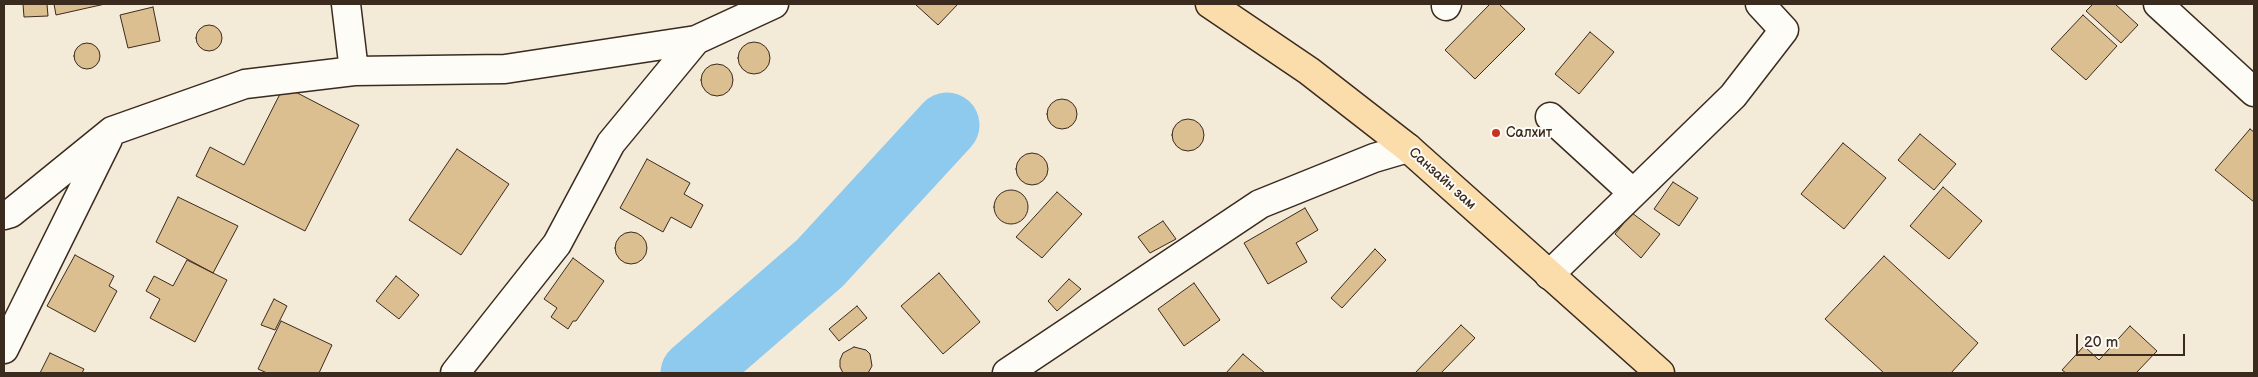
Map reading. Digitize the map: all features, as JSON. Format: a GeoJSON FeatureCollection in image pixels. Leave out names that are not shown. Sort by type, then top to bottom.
{"type":"FeatureCollection","features":[{"type":"Feature","properties":{"kind":"main road","name":"Санзайн зам"},"geometry":{"type":"LineString","coordinates":[[1210,4],[1309,71],[1408,148],[1660,373]]}},
{"type":"Feature","properties":{"kind":"street"},"geometry":{"type":"LineString","coordinates":[[346,4],[354,72]]}},
{"type":"Feature","properties":{"kind":"street"},"geometry":{"type":"LineString","coordinates":[[4,215],[11,213],[112,131],[245,84],[354,72],[505,69],[696,40],[774,4]]}},
{"type":"Feature","properties":{"kind":"street"},"geometry":{"type":"LineString","coordinates":[[1549,275],[1733,96],[1784,30],[1760,4]]}},
{"type":"Feature","properties":{"kind":"street"},"geometry":{"type":"LineString","coordinates":[[2158,4],[2254,92]]}},
{"type":"Feature","properties":{"kind":"street"},"geometry":{"type":"LineString","coordinates":[[455,373],[557,244],[611,143],[696,40]]}},
{"type":"Feature","properties":{"kind":"street"},"geometry":{"type":"LineString","coordinates":[[1550,117],[1633,193]]}},
{"type":"Feature","properties":{"kind":"street"},"geometry":{"type":"LineString","coordinates":[[4,349],[112,131]]}},
{"type":"Feature","properties":{"kind":"street"},"geometry":{"type":"LineString","coordinates":[[1007,373],[1260,204],[1374,158],[1408,148]]}},
{"type":"Feature","properties":{"kind":"building"},"geometry":{"type":"Polygon","coordinates":[[[23,4],[47,4],[48,16],[24,17],[23,4]]]}},
{"type":"Feature","properties":{"kind":"building"},"geometry":{"type":"Polygon","coordinates":[[[54,4],[105,4],[56,15],[54,4]]]}},
{"type":"Feature","properties":{"kind":"building"},"geometry":{"type":"Polygon","coordinates":[[[915,4],[958,4],[938,25],[915,4]]]}},
{"type":"Feature","properties":{"kind":"building"},"geometry":{"type":"Polygon","coordinates":[[[1490,4],[1499,4],[1525,29],[1475,79],[1445,50],[1490,4]]]}},
{"type":"Feature","properties":{"kind":"building"},"geometry":{"type":"Polygon","coordinates":[[[2093,4],[2115,4],[2138,25],[2121,43],[2086,11],[2093,4]]]}},
{"type":"Feature","properties":{"kind":"building"},"geometry":{"type":"Polygon","coordinates":[[[153,7],[160,41],[128,48],[120,15],[153,7]]]}},
{"type":"Feature","properties":{"kind":"building"},"geometry":{"type":"Polygon","coordinates":[[[2083,15],[2117,46],[2086,80],[2051,49],[2083,15]]]}},
{"type":"Feature","properties":{"kind":"building"},"geometry":{"type":"Polygon","coordinates":[[[209,25],[218,29],[222,38],[218,47],[209,51],[200,47],[196,38],[200,29],[209,25]]]}},
{"type":"Feature","properties":{"kind":"building"},"geometry":{"type":"Polygon","coordinates":[[[1590,32],[1614,52],[1579,94],[1555,74],[1590,32]]]}},
{"type":"Feature","properties":{"kind":"building"},"geometry":{"type":"Polygon","coordinates":[[[754,42],[760,43],[765,47],[769,52],[769,64],[765,69],[760,73],[754,74],[748,73],[743,69],[739,64],[738,58],[739,52],[743,47],[748,43],[754,42]]]}},
{"type":"Feature","properties":{"kind":"building"},"geometry":{"type":"Polygon","coordinates":[[[87,43],[96,47],[100,56],[96,65],[87,69],[78,65],[74,56],[78,47],[87,43]]]}},
{"type":"Feature","properties":{"kind":"building"},"geometry":{"type":"Polygon","coordinates":[[[717,64],[723,65],[728,69],[732,74],[732,86],[728,91],[723,95],[717,96],[711,95],[706,91],[702,86],[701,80],[702,74],[706,69],[711,65],[717,64]]]}},
{"type":"Feature","properties":{"kind":"building"},"geometry":{"type":"Polygon","coordinates":[[[284,86],[359,125],[305,231],[196,176],[210,147],[244,165],[284,86]]]}},
{"type":"Feature","properties":{"kind":"building"},"geometry":{"type":"Polygon","coordinates":[[[1062,99],[1073,103],[1077,114],[1073,125],[1062,129],[1051,125],[1047,114],[1051,103],[1062,99]]]}},
{"type":"Feature","properties":{"kind":"building"},"geometry":{"type":"Polygon","coordinates":[[[1188,119],[1194,120],[1199,124],[1203,129],[1203,141],[1199,146],[1194,150],[1188,151],[1182,150],[1177,146],[1173,141],[1172,135],[1173,129],[1177,124],[1182,120],[1188,119]]]}},
{"type":"Feature","properties":{"kind":"building"},"geometry":{"type":"Polygon","coordinates":[[[2250,129],[2254,132],[2254,202],[2215,170],[2250,129]]]}},
{"type":"Feature","properties":{"kind":"building"},"geometry":{"type":"Polygon","coordinates":[[[1920,134],[1956,164],[1934,190],[1898,160],[1920,134]]]}},
{"type":"Feature","properties":{"kind":"building"},"geometry":{"type":"Polygon","coordinates":[[[1843,143],[1886,178],[1844,229],[1801,194],[1843,143]]]}},
{"type":"Feature","properties":{"kind":"building"},"geometry":{"type":"Polygon","coordinates":[[[457,149],[509,184],[461,255],[409,220],[457,149]]]}},
{"type":"Feature","properties":{"kind":"building"},"geometry":{"type":"Polygon","coordinates":[[[1032,153],[1038,154],[1043,158],[1047,163],[1047,175],[1043,180],[1038,184],[1032,185],[1026,184],[1021,180],[1017,175],[1016,169],[1017,163],[1021,158],[1026,154],[1032,153]]]}},
{"type":"Feature","properties":{"kind":"building"},"geometry":{"type":"Polygon","coordinates":[[[647,159],[690,183],[684,194],[703,205],[691,228],[671,217],[663,232],[620,208],[647,159]]]}},
{"type":"Feature","properties":{"kind":"building"},"geometry":{"type":"Polygon","coordinates":[[[1673,182],[1698,198],[1679,226],[1654,209],[1673,182]]]}},
{"type":"Feature","properties":{"kind":"building"},"geometry":{"type":"Polygon","coordinates":[[[1943,187],[1982,221],[1949,259],[1910,226],[1943,187]]]}},
{"type":"Feature","properties":{"kind":"building"},"geometry":{"type":"Polygon","coordinates":[[[1011,190],[1023,195],[1028,207],[1023,219],[1011,224],[999,219],[994,207],[999,195],[1011,190]]]}},
{"type":"Feature","properties":{"kind":"building"},"geometry":{"type":"Polygon","coordinates":[[[1057,192],[1082,214],[1042,258],[1016,237],[1057,192]]]}},
{"type":"Feature","properties":{"kind":"building"},"geometry":{"type":"Polygon","coordinates":[[[178,197],[238,226],[213,273],[156,242],[178,197]]]}},
{"type":"Feature","properties":{"kind":"building"},"geometry":{"type":"Polygon","coordinates":[[[1305,208],[1318,230],[1296,243],[1307,262],[1268,284],[1244,243],[1305,208]]]}},
{"type":"Feature","properties":{"kind":"building"},"geometry":{"type":"Polygon","coordinates":[[[1632,213],[1660,234],[1641,258],[1615,234],[1632,213]]]}},
{"type":"Feature","properties":{"kind":"building"},"geometry":{"type":"Polygon","coordinates":[[[1163,221],[1176,239],[1150,253],[1138,237],[1163,221]]]}},
{"type":"Feature","properties":{"kind":"building"},"geometry":{"type":"Polygon","coordinates":[[[631,232],[637,233],[642,237],[646,242],[646,254],[642,259],[637,263],[631,264],[625,263],[620,259],[616,254],[615,248],[616,242],[620,237],[625,233],[631,232]]]}},
{"type":"Feature","properties":{"kind":"building"},"geometry":{"type":"Polygon","coordinates":[[[1375,249],[1386,260],[1342,308],[1331,298],[1375,249]]]}},
{"type":"Feature","properties":{"kind":"building"},"geometry":{"type":"Polygon","coordinates":[[[75,255],[114,276],[109,286],[117,291],[95,332],[47,306],[75,255]]]}},
{"type":"Feature","properties":{"kind":"building"},"geometry":{"type":"Polygon","coordinates":[[[1884,256],[1978,343],[1951,373],[1884,373],[1825,319],[1884,256]]]}},
{"type":"Feature","properties":{"kind":"building"},"geometry":{"type":"Polygon","coordinates":[[[573,258],[604,281],[576,321],[573,321],[568,329],[551,317],[557,308],[544,299],[573,258]]]}},
{"type":"Feature","properties":{"kind":"building"},"geometry":{"type":"Polygon","coordinates":[[[187,260],[227,280],[195,342],[150,318],[160,299],[146,291],[154,276],[173,286],[187,260]]]}},
{"type":"Feature","properties":{"kind":"building"},"geometry":{"type":"Polygon","coordinates":[[[939,273],[980,322],[943,354],[901,306],[939,273]]]}},
{"type":"Feature","properties":{"kind":"building"},"geometry":{"type":"Polygon","coordinates":[[[396,276],[419,295],[399,319],[376,301],[396,276]]]}},
{"type":"Feature","properties":{"kind":"building"},"geometry":{"type":"Polygon","coordinates":[[[1069,279],[1081,289],[1057,311],[1048,301],[1069,279]]]}},
{"type":"Feature","properties":{"kind":"building"},"geometry":{"type":"Polygon","coordinates":[[[1194,283],[1220,320],[1184,346],[1158,309],[1194,283]]]}},
{"type":"Feature","properties":{"kind":"building"},"geometry":{"type":"Polygon","coordinates":[[[274,299],[287,306],[275,330],[261,325],[274,299]]]}},
{"type":"Feature","properties":{"kind":"building"},"geometry":{"type":"Polygon","coordinates":[[[857,306],[867,318],[839,341],[829,329],[857,306]]]}},
{"type":"Feature","properties":{"kind":"building"},"geometry":{"type":"Polygon","coordinates":[[[281,321],[332,345],[319,373],[267,373],[258,369],[281,321]]]}},
{"type":"Feature","properties":{"kind":"building"},"geometry":{"type":"Polygon","coordinates":[[[1461,325],[1475,338],[1441,373],[1415,373],[1461,325]]]}},
{"type":"Feature","properties":{"kind":"building"},"geometry":{"type":"Polygon","coordinates":[[[2130,326],[2157,351],[2136,373],[2066,373],[2062,370],[2084,346],[2099,360],[2130,326]]]}},
{"type":"Feature","properties":{"kind":"building"},"geometry":{"type":"Polygon","coordinates":[[[854,347],[866,350],[870,354],[872,366],[868,373],[843,373],[840,367],[840,360],[843,353],[854,347]]]}},
{"type":"Feature","properties":{"kind":"building"},"geometry":{"type":"Polygon","coordinates":[[[50,353],[84,369],[82,373],[40,373],[50,353]]]}},
{"type":"Feature","properties":{"kind":"building"},"geometry":{"type":"Polygon","coordinates":[[[1243,354],[1265,373],[1226,373],[1243,354]]]}},
{"type":"Feature","properties":{"kind":"waterway"},"geometry":{"type":"LineString","coordinates":[[693,373],[820,263],[947,125]]}},
{"type":"Feature","properties":{"kind":"place","name":"Салхит"},"geometry":{"type":"Point","coordinates":[1496,133]}}]}
